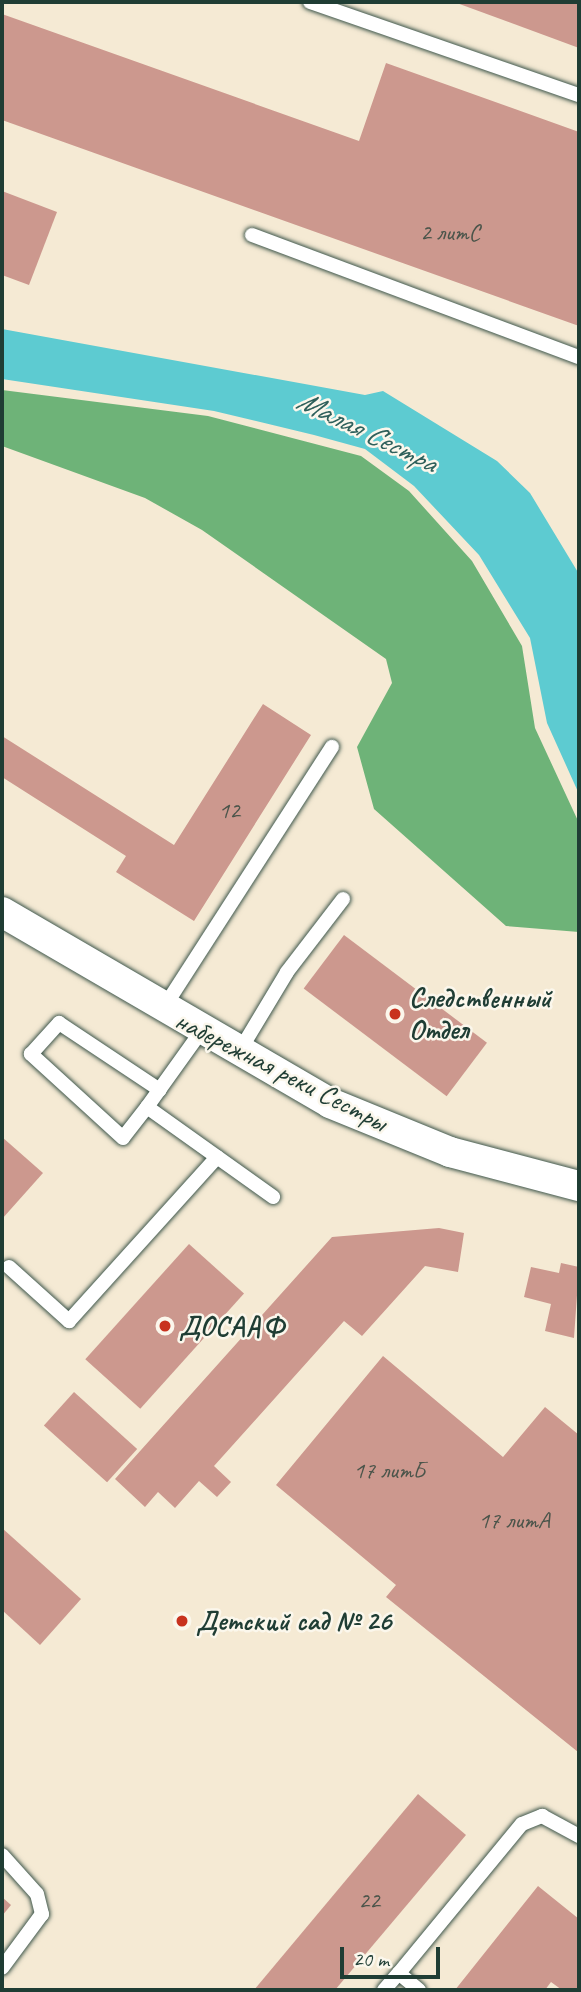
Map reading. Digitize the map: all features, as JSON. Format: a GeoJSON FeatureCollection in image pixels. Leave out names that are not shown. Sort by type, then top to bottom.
{"type":"FeatureCollection","features":[{"type":"Feature","properties":{"kind":"street","name":"набережная реки Сестры"},"geometry":{"type":"LineString","coordinates":[[2,912],[200,1033],[330,1102],[450,1152],[579,1186]]}},
{"type":"Feature","properties":{"kind":"lane"},"geometry":{"type":"LineString","coordinates":[[310,2],[579,95]]}},
{"type":"Feature","properties":{"kind":"lane"},"geometry":{"type":"LineString","coordinates":[[253,235],[579,357]]}},
{"type":"Feature","properties":{"kind":"lane"},"geometry":{"type":"LineString","coordinates":[[163,1010],[332,747]]}},
{"type":"Feature","properties":{"kind":"lane"},"geometry":{"type":"LineString","coordinates":[[239,1054],[287,972],[343,899]]}},
{"type":"Feature","properties":{"kind":"lane"},"geometry":{"type":"LineString","coordinates":[[160,1090],[60,1023],[31,1054],[123,1138],[160,1090],[200,1033]]}},
{"type":"Feature","properties":{"kind":"lane"},"geometry":{"type":"LineString","coordinates":[[147,1107],[273,1197]]}},
{"type":"Feature","properties":{"kind":"lane"},"geometry":{"type":"LineString","coordinates":[[9,1267],[69,1321],[217,1157]]}},
{"type":"Feature","properties":{"kind":"lane"},"geometry":{"type":"LineString","coordinates":[[384,1990],[522,1824],[542,1816],[579,1836]]}},
{"type":"Feature","properties":{"kind":"lane"},"geometry":{"type":"LineString","coordinates":[[2,1855],[37,1894],[43,1914],[2,1968]]}},
{"type":"Feature","properties":{"kind":"lane"},"geometry":{"type":"LineString","coordinates":[[398,1973],[419,1990]]}},
{"type":"Feature","properties":{"kind":"green space"},"geometry":{"type":"Polygon","coordinates":[[[2,390],[208,416],[361,456],[409,491],[472,561],[522,646],[535,728],[579,823],[579,932],[506,926],[374,809],[357,747],[392,683],[386,659],[202,530],[145,498],[2,446],[2,390]]]}},
{"type":"Feature","properties":{"kind":"water","name":"Малая Сестра"},"geometry":{"type":"Polygon","coordinates":[[[2,329],[365,395],[383,391],[497,461],[530,493],[579,574],[579,794],[547,723],[530,638],[479,555],[414,486],[365,449],[314,435],[214,411],[2,379],[2,329]]]}},
{"type":"Feature","properties":{"kind":"building"},"geometry":{"type":"Polygon","coordinates":[[[454,2],[579,2],[579,48],[454,2]]]}},
{"type":"Feature","properties":{"kind":"building"},"geometry":{"type":"Polygon","coordinates":[[[2,14],[359,141],[386,63],[579,132],[579,326],[2,120],[2,14]]]}},
{"type":"Feature","properties":{"kind":"building"},"geometry":{"type":"Polygon","coordinates":[[[2,191],[57,212],[29,285],[2,275],[2,191]]]}},
{"type":"Feature","properties":{"kind":"building"},"geometry":{"type":"Polygon","coordinates":[[[263,704],[311,735],[194,921],[116,872],[126,856],[2,777],[2,736],[174,845],[263,704]]]}},
{"type":"Feature","properties":{"kind":"building","name":"Следственный Отдел"},"geometry":{"type":"Polygon","coordinates":[[[344,935],[487,1043],[447,1096],[304,989],[344,935]]]}},
{"type":"Feature","properties":{"kind":"building"},"geometry":{"type":"Polygon","coordinates":[[[2,1137],[43,1173],[2,1219],[2,1137]]]}},
{"type":"Feature","properties":{"kind":"building"},"geometry":{"type":"Polygon","coordinates":[[[439,1228],[464,1233],[458,1272],[425,1266],[362,1336],[344,1321],[214,1466],[231,1482],[217,1497],[199,1481],[175,1508],[158,1492],[145,1507],[115,1479],[332,1237],[439,1228]]]}},
{"type":"Feature","properties":{"kind":"building","name":"ДОСААФ"},"geometry":{"type":"Polygon","coordinates":[[[189,1244],[244,1294],[140,1409],[85,1359],[189,1244]]]}},
{"type":"Feature","properties":{"kind":"building"},"geometry":{"type":"Polygon","coordinates":[[[561,1263],[579,1267],[574,1338],[545,1331],[551,1304],[524,1297],[531,1267],[559,1273],[561,1263]]]}},
{"type":"Feature","properties":{"kind":"building"},"geometry":{"type":"Polygon","coordinates":[[[383,1356],[503,1457],[545,1407],[579,1435],[578,1752],[386,1597],[396,1585],[276,1485],[383,1356]]]}},
{"type":"Feature","properties":{"kind":"building"},"geometry":{"type":"Polygon","coordinates":[[[74,1392],[137,1449],[107,1482],[44,1425],[74,1392]]]}},
{"type":"Feature","properties":{"kind":"building"},"geometry":{"type":"Polygon","coordinates":[[[2,1528],[81,1599],[40,1645],[2,1610],[2,1528]]]}},
{"type":"Feature","properties":{"kind":"building"},"geometry":{"type":"Polygon","coordinates":[[[418,1794],[466,1835],[335,1990],[254,1990],[418,1794]]]}},
{"type":"Feature","properties":{"kind":"building"},"geometry":{"type":"Polygon","coordinates":[[[538,1886],[579,1919],[579,1990],[562,1990],[551,1982],[545,1990],[455,1990],[538,1886]]]}},
{"type":"Feature","properties":{"kind":"building"},"geometry":{"type":"Polygon","coordinates":[[[2,1897],[11,1905],[2,1916],[2,1897]]]}},
{"type":"Feature","properties":{"kind":"place","name":"Следственный Отдел"},"geometry":{"type":"Point","coordinates":[395,1014]}},
{"type":"Feature","properties":{"kind":"place","name":"ДОСААФ"},"geometry":{"type":"Point","coordinates":[165,1326]}},
{"type":"Feature","properties":{"kind":"place","name":"Детский сад № 26"},"geometry":{"type":"Point","coordinates":[182,1621]}}]}
